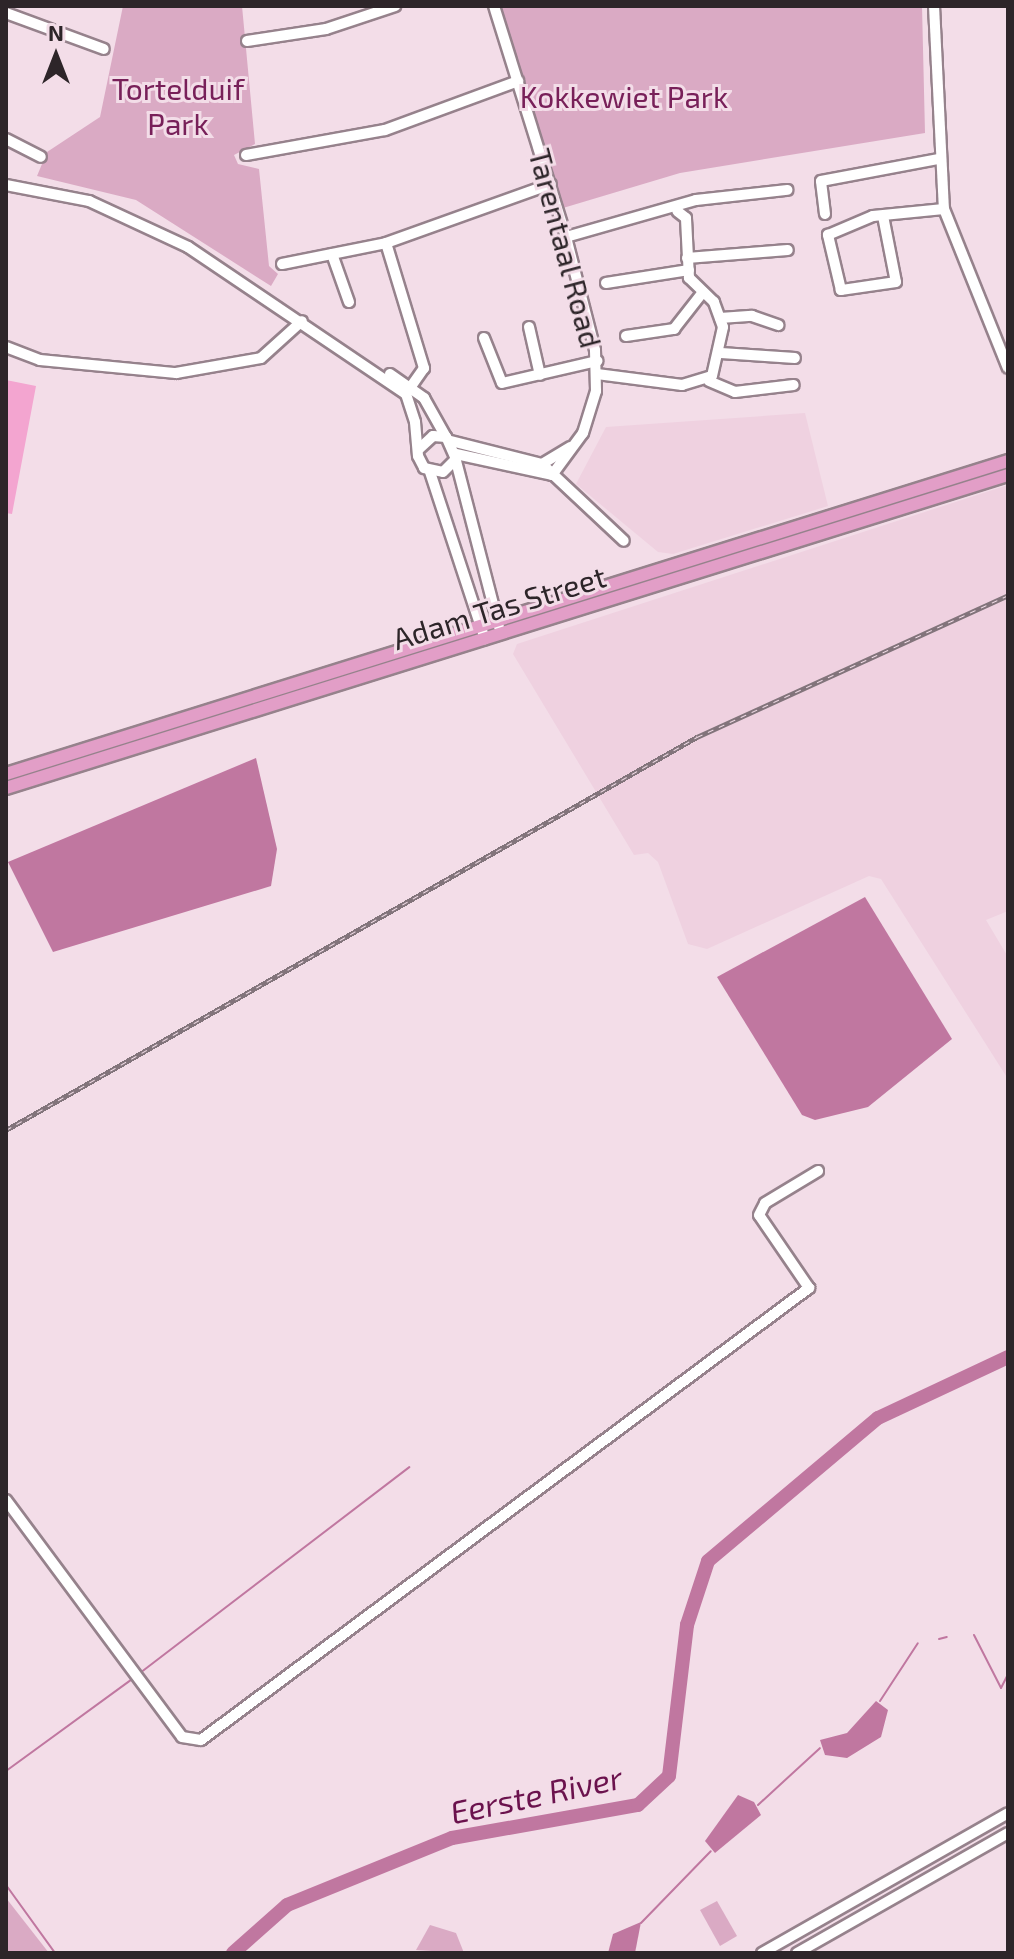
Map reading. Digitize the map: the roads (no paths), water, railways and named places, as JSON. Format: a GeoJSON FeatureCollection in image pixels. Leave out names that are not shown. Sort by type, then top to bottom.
{"type":"FeatureCollection","features":[{"type":"Feature","properties":{"kind":"main road","name":"Adam Tas Street"},"geometry":{"type":"LineString","coordinates":[[6,774],[1008,461]]}},
{"type":"Feature","properties":{"kind":"main road","name":"Adam Tas Street"},"geometry":{"type":"LineString","coordinates":[[6,788],[1008,475]]}},
{"type":"Feature","properties":{"kind":"street"},"geometry":{"type":"LineString","coordinates":[[247,41],[326,29],[395,6]]}},
{"type":"Feature","properties":{"kind":"street","name":"Tarentaal Road"},"geometry":{"type":"LineString","coordinates":[[494,6],[551,184],[597,361],[593,407],[575,444],[552,475]]}},
{"type":"Feature","properties":{"kind":"street"},"geometry":{"type":"LineString","coordinates":[[934,6],[939,159],[944,209],[1008,368]]}},
{"type":"Feature","properties":{"kind":"street"},"geometry":{"type":"LineString","coordinates":[[6,13],[104,49]]}},
{"type":"Feature","properties":{"kind":"street"},"geometry":{"type":"LineString","coordinates":[[246,155],[357,138],[518,81]]}},
{"type":"Feature","properties":{"kind":"street"},"geometry":{"type":"LineString","coordinates":[[6,139],[41,157]]}},
{"type":"Feature","properties":{"kind":"street"},"geometry":{"type":"LineString","coordinates":[[825,214],[821,181],[939,159]]}},
{"type":"Feature","properties":{"kind":"street"},"geometry":{"type":"LineString","coordinates":[[282,264],[386,243],[551,184]]}},
{"type":"Feature","properties":{"kind":"street"},"geometry":{"type":"LineString","coordinates":[[6,185],[66,195],[144,223],[410,391],[449,439],[456,457],[496,621],[502,634]]}},
{"type":"Feature","properties":{"kind":"street"},"geometry":{"type":"LineString","coordinates":[[566,237],[677,211],[696,200],[787,190]]}},
{"type":"Feature","properties":{"kind":"street"},"geometry":{"type":"LineString","coordinates":[[883,216],[896,282],[841,290],[827,236],[883,216],[944,209]]}},
{"type":"Feature","properties":{"kind":"street"},"geometry":{"type":"LineString","coordinates":[[677,211],[686,218],[689,270],[720,318],[721,353],[709,381]]}},
{"type":"Feature","properties":{"kind":"street"},"geometry":{"type":"LineString","coordinates":[[386,243],[424,368],[410,391],[419,449],[430,472],[485,639]]}},
{"type":"Feature","properties":{"kind":"street"},"geometry":{"type":"LineString","coordinates":[[687,258],[788,250]]}},
{"type":"Feature","properties":{"kind":"street"},"geometry":{"type":"LineString","coordinates":[[332,254],[349,302]]}},
{"type":"Feature","properties":{"kind":"street"},"geometry":{"type":"LineString","coordinates":[[606,283],[689,270]]}},
{"type":"Feature","properties":{"kind":"street"},"geometry":{"type":"LineString","coordinates":[[626,336],[674,329],[703,292]]}},
{"type":"Feature","properties":{"kind":"street"},"geometry":{"type":"LineString","coordinates":[[720,318],[752,316],[778,325]]}},
{"type":"Feature","properties":{"kind":"street"},"geometry":{"type":"LineString","coordinates":[[6,347],[40,360],[176,373],[261,358],[302,321]]}},
{"type":"Feature","properties":{"kind":"street"},"geometry":{"type":"LineString","coordinates":[[529,327],[540,375]]}},
{"type":"Feature","properties":{"kind":"street"},"geometry":{"type":"LineString","coordinates":[[484,338],[495,378],[512,383],[597,361]]}},
{"type":"Feature","properties":{"kind":"street"},"geometry":{"type":"LineString","coordinates":[[721,353],[795,358]]}},
{"type":"Feature","properties":{"kind":"street"},"geometry":{"type":"LineString","coordinates":[[597,374],[709,381],[730,392],[794,385]]}},
{"type":"Feature","properties":{"kind":"street"},"geometry":{"type":"LineString","coordinates":[[419,449],[433,436],[542,464],[624,541]]}},
{"type":"Feature","properties":{"kind":"street"},"geometry":{"type":"LineString","coordinates":[[542,464],[575,444]]}},
{"type":"Feature","properties":{"kind":"street"},"geometry":{"type":"LineString","coordinates":[[430,472],[448,470],[456,457]]}},
{"type":"Feature","properties":{"kind":"street"},"geometry":{"type":"LineString","coordinates":[[456,457],[552,475]]}},
{"type":"Feature","properties":{"kind":"street"},"geometry":{"type":"LineString","coordinates":[[6,1500],[182,1737],[201,1740],[809,1288],[759,1215],[765,1203],[818,1171]]}},
{"type":"Feature","properties":{"kind":"street"},"geometry":{"type":"LineString","coordinates":[[762,1953],[1008,1813]]}},
{"type":"Feature","properties":{"kind":"street"},"geometry":{"type":"LineString","coordinates":[[797,1953],[1008,1833]]}},
{"type":"Feature","properties":{"kind":"waterway","name":"Eerste River"},"geometry":{"type":"LineString","coordinates":[[233,1953],[287,1905],[452,1838],[638,1805],[669,1776],[687,1625],[708,1561],[878,1418],[1008,1357]]}},
{"type":"Feature","properties":{"kind":"waterway"},"geometry":{"type":"LineString","coordinates":[[140,1673],[409,1467]]}},
{"type":"Feature","properties":{"kind":"waterway"},"geometry":{"type":"LineString","coordinates":[[974,1635],[1001,1688],[1008,1674]]}},
{"type":"Feature","properties":{"kind":"waterway"},"geometry":{"type":"LineString","coordinates":[[939,1639],[947,1637]]}},
{"type":"Feature","properties":{"kind":"waterway"},"geometry":{"type":"LineString","coordinates":[[880,1701],[918,1643]]}},
{"type":"Feature","properties":{"kind":"waterway"},"geometry":{"type":"LineString","coordinates":[[6,1771],[132,1679]]}},
{"type":"Feature","properties":{"kind":"waterway"},"geometry":{"type":"LineString","coordinates":[[758,1805],[820,1748]]}},
{"type":"Feature","properties":{"kind":"waterway"},"geometry":{"type":"LineString","coordinates":[[641,1923],[711,1851]]}},
{"type":"Feature","properties":{"kind":"waterway"},"geometry":{"type":"LineString","coordinates":[[6,1885],[55,1953]]}},
{"type":"Feature","properties":{"kind":"railway"},"geometry":{"type":"LineString","coordinates":[[6,1130],[697,737],[1008,595]]}},
{"type":"Feature","properties":{"kind":"park label","name":"Kokkewiet Park"},"geometry":{"type":"Point","coordinates":[624,96]}},
{"type":"Feature","properties":{"kind":"park label","name":"Tortelduif Park"},"geometry":{"type":"Point","coordinates":[178,105]}}]}
